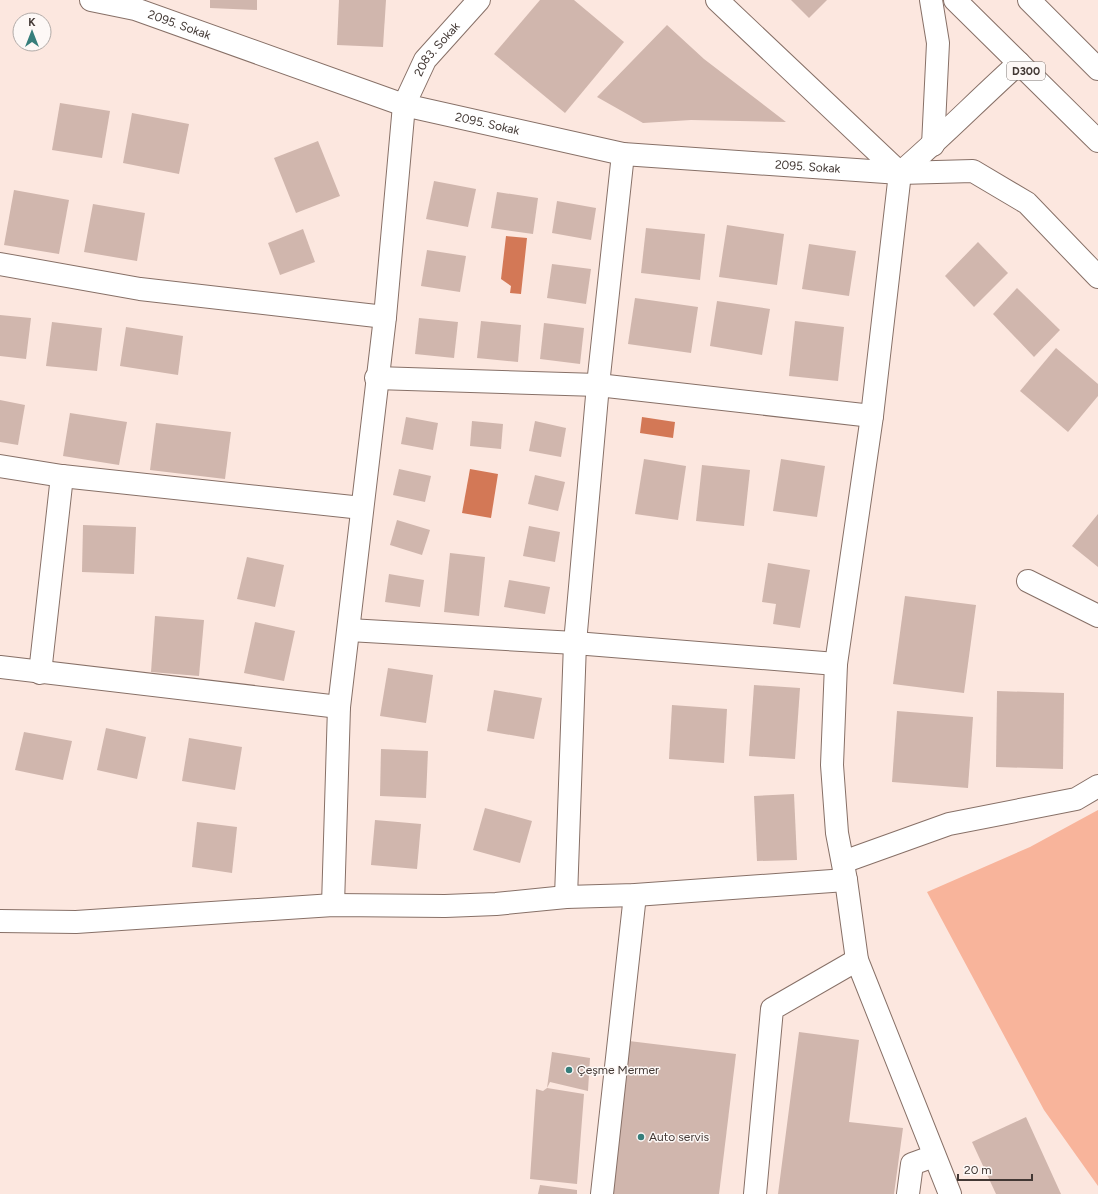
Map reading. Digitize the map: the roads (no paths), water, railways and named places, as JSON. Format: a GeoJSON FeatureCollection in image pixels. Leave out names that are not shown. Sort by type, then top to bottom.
{"type":"FeatureCollection","features":[{"type":"Feature","properties":{"kind":"main road","name":"2095. Sokak"},"geometry":{"type":"LineString","coordinates":[[91,0],[135,9],[404,105],[623,154],[900,173],[973,171],[1027,203],[1098,278]]}},
{"type":"Feature","properties":{"kind":"main road","name":"2083. Sokak"},"geometry":{"type":"LineString","coordinates":[[333,905],[339,707],[349,630],[376,378],[385,317],[404,105],[425,60],[479,0]]}},
{"type":"Feature","properties":{"kind":"main road"},"geometry":{"type":"LineString","coordinates":[[717,0],[900,173]]}},
{"type":"Feature","properties":{"kind":"main road"},"geometry":{"type":"LineString","coordinates":[[932,0],[938,43],[933,145]]}},
{"type":"Feature","properties":{"kind":"main road","name":"D300"},"geometry":{"type":"LineString","coordinates":[[955,0],[1098,141]]}},
{"type":"Feature","properties":{"kind":"main road"},"geometry":{"type":"LineString","coordinates":[[1029,0],[1098,69]]}},
{"type":"Feature","properties":{"kind":"main road"},"geometry":{"type":"LineString","coordinates":[[950,1194],[857,960],[837,833],[832,765],[836,664],[872,416],[900,173],[933,145],[979,99],[1019,63]]}},
{"type":"Feature","properties":{"kind":"main road"},"geometry":{"type":"LineString","coordinates":[[566,897],[575,643],[598,384],[623,154]]}},
{"type":"Feature","properties":{"kind":"main road"},"geometry":{"type":"LineString","coordinates":[[0,264],[140,289],[385,317]]}},
{"type":"Feature","properties":{"kind":"main road"},"geometry":{"type":"LineString","coordinates":[[376,378],[598,384],[872,416]]}},
{"type":"Feature","properties":{"kind":"main road"},"geometry":{"type":"LineString","coordinates":[[0,466],[62,476],[362,508]]}},
{"type":"Feature","properties":{"kind":"main road"},"geometry":{"type":"LineString","coordinates":[[40,673],[62,476]]}},
{"type":"Feature","properties":{"kind":"main road"},"geometry":{"type":"LineString","coordinates":[[1028,582],[1098,616]]}},
{"type":"Feature","properties":{"kind":"main road"},"geometry":{"type":"LineString","coordinates":[[349,630],[575,643],[836,664]]}},
{"type":"Feature","properties":{"kind":"main road"},"geometry":{"type":"LineString","coordinates":[[0,667],[40,673],[339,707]]}},
{"type":"Feature","properties":{"kind":"main road"},"geometry":{"type":"LineString","coordinates":[[0,921],[76,922],[333,905],[445,906],[496,904],[566,897],[635,895],[844,871],[949,824],[1076,799],[1098,786]]}},
{"type":"Feature","properties":{"kind":"main road"},"geometry":{"type":"LineString","coordinates":[[602,1194],[635,895]]}},
{"type":"Feature","properties":{"kind":"main road"},"geometry":{"type":"LineString","coordinates":[[756,1194],[772,1009],[857,960]]}},
{"type":"Feature","properties":{"kind":"main road"},"geometry":{"type":"LineString","coordinates":[[908,1194],[912,1164],[934,1156]]}},
{"type":"Feature","properties":{"kind":"place","name":"Çeşme Mermer"},"geometry":{"type":"Point","coordinates":[569,1070]}},
{"type":"Feature","properties":{"kind":"place","name":"Auto servis"},"geometry":{"type":"Point","coordinates":[641,1137]}}]}
